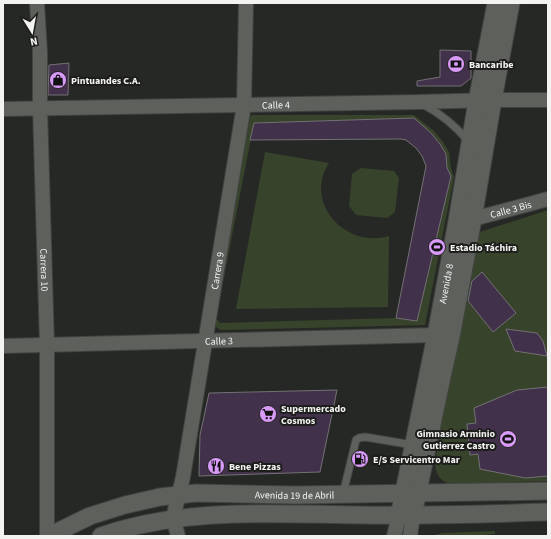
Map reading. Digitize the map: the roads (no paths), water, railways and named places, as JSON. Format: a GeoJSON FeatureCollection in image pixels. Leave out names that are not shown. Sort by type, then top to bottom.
{"type":"FeatureCollection","features":[{"type":"Feature","properties":{"kind":"street","name":"Carrera 10"},"geometry":{"type":"LineString","coordinates":[[37,3],[40,52],[40,108],[47,345],[48,536]]}},
{"type":"Feature","properties":{"kind":"street","name":"Carrera 9"},"geometry":{"type":"LineString","coordinates":[[178,536],[173,518],[183,477],[244,105],[246,3]]}},
{"type":"Feature","properties":{"kind":"street","name":"Avenida 8"},"geometry":{"type":"LineString","coordinates":[[411,493],[413,445],[473,219],[496,3]]}},
{"type":"Feature","properties":{"kind":"street","name":"Avenida 8"},"geometry":{"type":"LineString","coordinates":[[406,516],[442,377],[443,336],[470,143],[485,100],[511,3]]}},
{"type":"Feature","properties":{"kind":"street","name":"Calle 4"},"geometry":{"type":"LineString","coordinates":[[3,109],[548,100]]}},
{"type":"Feature","properties":{"kind":"street","name":"Calle 3 Bis"},"geometry":{"type":"LineString","coordinates":[[473,219],[548,199]]}},
{"type":"Feature","properties":{"kind":"street","name":"Calle 3"},"geometry":{"type":"LineString","coordinates":[[3,346],[443,336]]}},
{"type":"Feature","properties":{"kind":"street","name":"Avenida 19 de Abril"},"geometry":{"type":"LineString","coordinates":[[48,536],[77,522],[103,512],[160,497],[196,493],[343,494],[548,491]]}},
{"type":"Feature","properties":{"kind":"street","name":"Avenida 19 de Abril"},"geometry":{"type":"LineString","coordinates":[[101,536],[127,527],[173,518],[240,514],[406,516],[548,512]]}},
{"type":"Feature","properties":{"kind":"street"},"geometry":{"type":"LineString","coordinates":[[394,536],[406,516]]}},
{"type":"Feature","properties":{"kind":"street"},"geometry":{"type":"LineString","coordinates":[[406,516],[410,536]]}},
{"type":"Feature","properties":{"kind":"lane"},"geometry":{"type":"LineString","coordinates":[[418,102],[437,112],[452,123],[470,143]]}},
{"type":"Feature","properties":{"kind":"lane"},"geometry":{"type":"LineString","coordinates":[[343,494],[356,440],[365,437],[413,445]]}},
{"type":"Feature","properties":{"kind":"place","name":"Bancaribe"},"geometry":{"type":"Point","coordinates":[456,64]}},
{"type":"Feature","properties":{"kind":"place","name":"Pintuandes C.A."},"geometry":{"type":"Point","coordinates":[58,80]}},
{"type":"Feature","properties":{"kind":"place","name":"Estadio Táchira"},"geometry":{"type":"Point","coordinates":[437,247]}},
{"type":"Feature","properties":{"kind":"place","name":"Supermercado Cosmos"},"geometry":{"type":"Point","coordinates":[268,414]}},
{"type":"Feature","properties":{"kind":"place","name":"Gimnasio Arminio Gutierrez Castro"},"geometry":{"type":"Point","coordinates":[508,439]}},
{"type":"Feature","properties":{"kind":"place","name":"E/S Servicentro Mar"},"geometry":{"type":"Point","coordinates":[360,459]}},
{"type":"Feature","properties":{"kind":"place","name":"Bene Pizzas"},"geometry":{"type":"Point","coordinates":[216,466]}}]}
